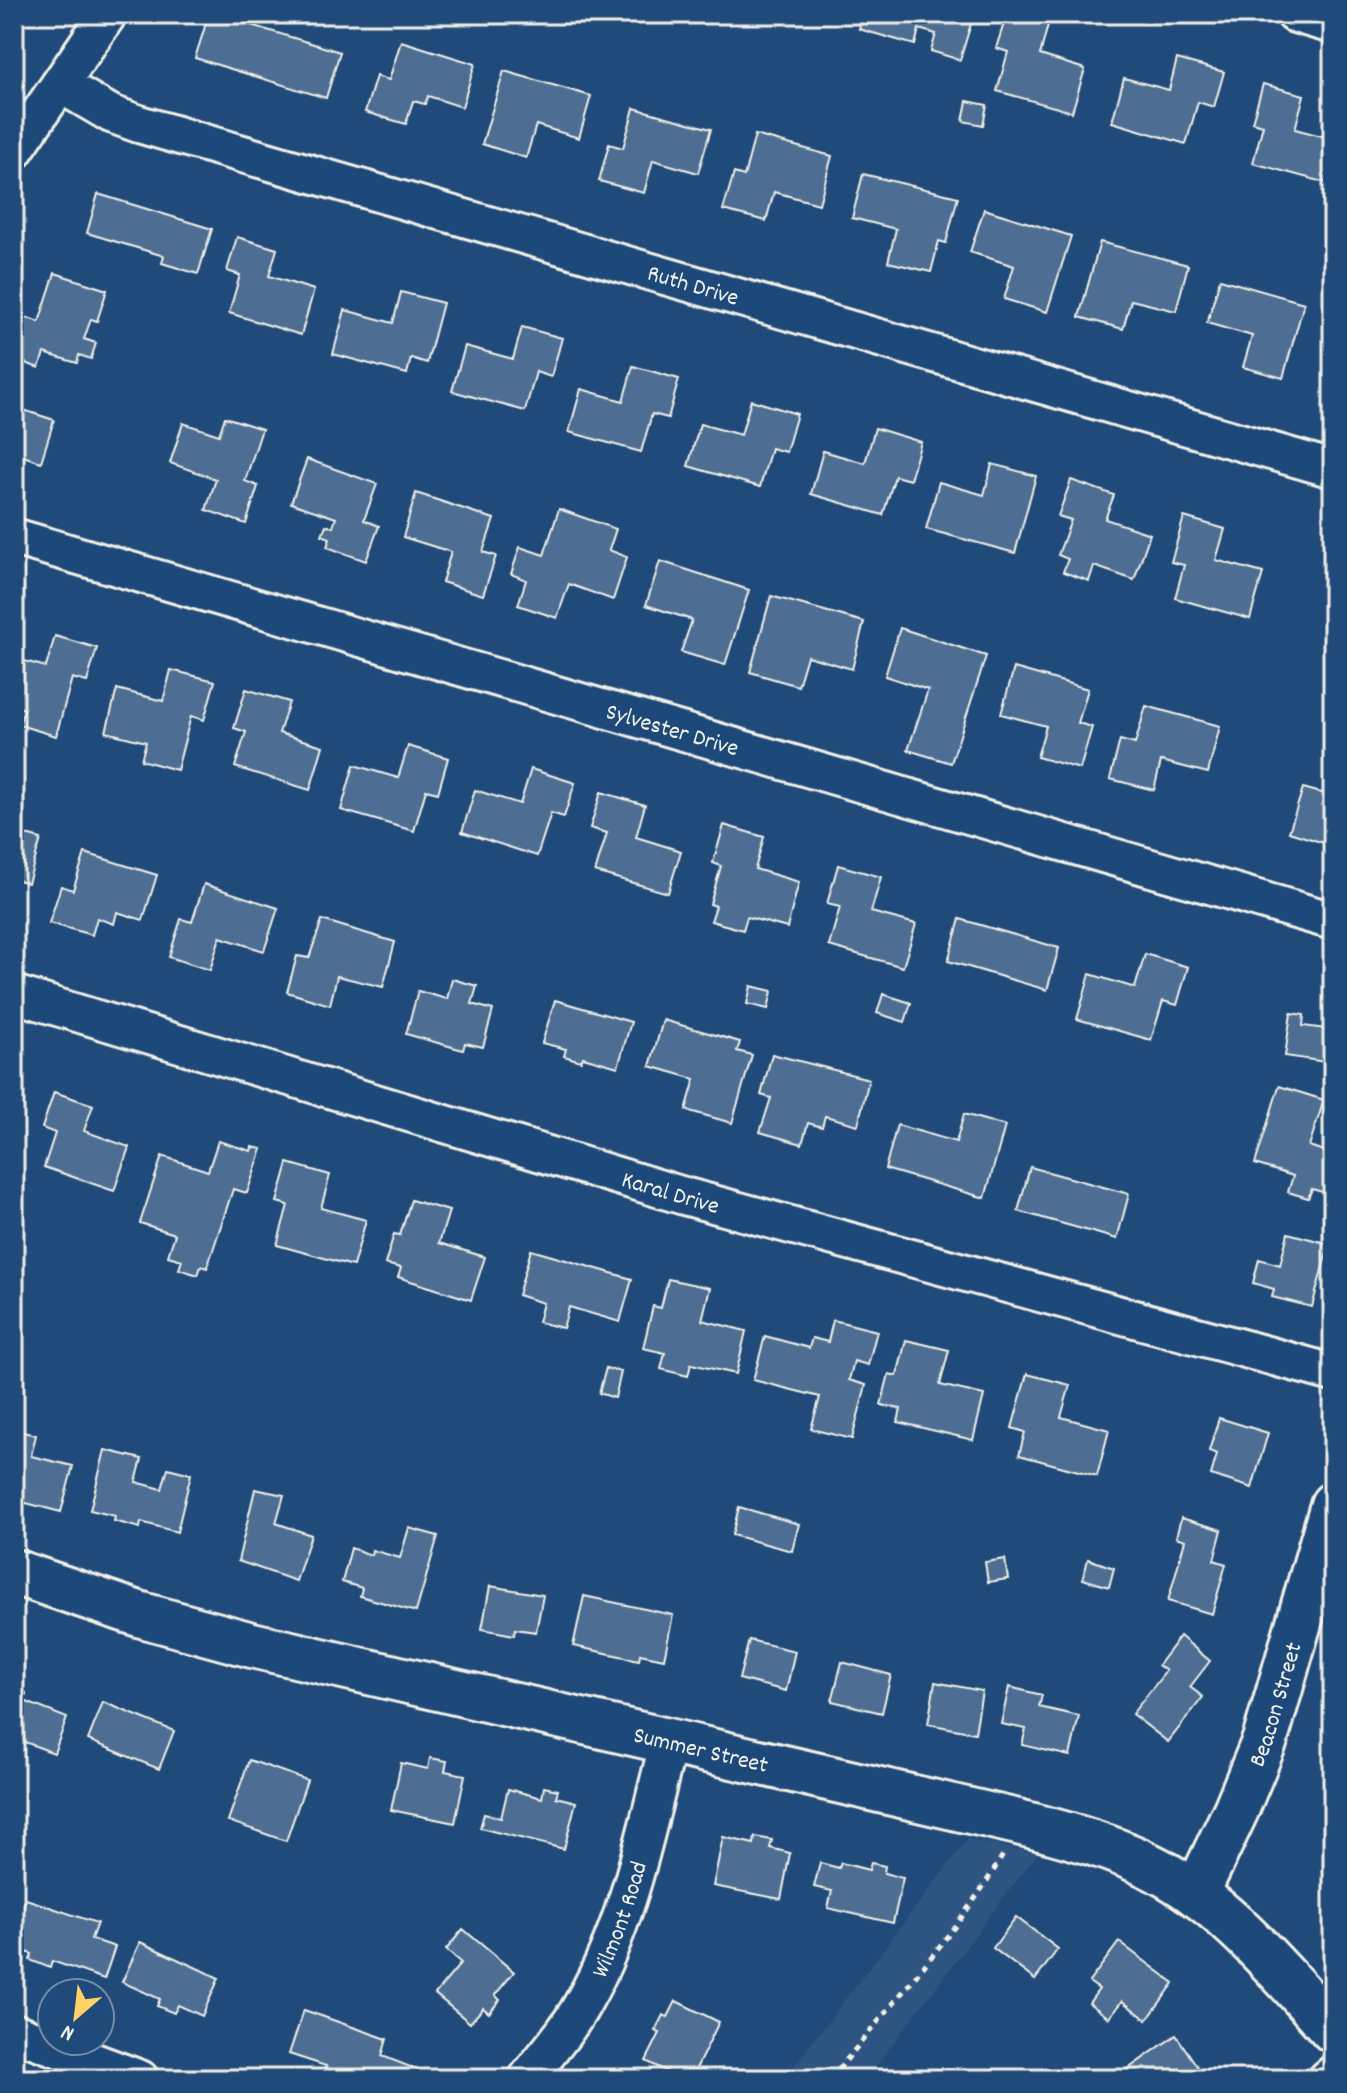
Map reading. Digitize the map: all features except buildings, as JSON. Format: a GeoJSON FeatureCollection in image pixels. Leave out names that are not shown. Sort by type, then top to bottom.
{"type":"FeatureCollection","features":[{"type":"Feature","properties":{"kind":"street"},"geometry":{"type":"LineString","coordinates":[[14,151],[108,14]]}},
{"type":"Feature","properties":{"kind":"street"},"geometry":{"type":"LineString","coordinates":[[1295,14],[1333,25]]}},
{"type":"Feature","properties":{"kind":"street","name":"Ruth Drive"},"geometry":{"type":"LineString","coordinates":[[60,84],[99,108],[139,124],[1333,469]]}},
{"type":"Feature","properties":{"kind":"street","name":"Sylvester Drive"},"geometry":{"type":"LineString","coordinates":[[14,537],[1333,921]]}},
{"type":"Feature","properties":{"kind":"street","name":"Karal Drive"},"geometry":{"type":"LineString","coordinates":[[14,994],[684,1196],[1333,1373]]}},
{"type":"Feature","properties":{"kind":"street","name":"Beacon Street"},"geometry":{"type":"LineString","coordinates":[[1196,1894],[1265,1740],[1333,1505]]}},
{"type":"Feature","properties":{"kind":"street","name":"Summer Street"},"geometry":{"type":"LineString","coordinates":[[14,1572],[142,1615],[252,1645],[1018,1822],[1114,1850],[1153,1867],[1196,1894],[1233,1923],[1333,2030]]}},
{"type":"Feature","properties":{"kind":"street","name":"Wilmont Road"},"geometry":{"type":"LineString","coordinates":[[527,2079],[584,2002],[605,1961],[635,1879],[669,1741]]}},
{"type":"Feature","properties":{"kind":"street"},"geometry":{"type":"LineString","coordinates":[[14,2032],[140,2079]]}},
{"type":"Feature","properties":{"kind":"street"},"geometry":{"type":"LineString","coordinates":[[1327,2079],[1333,2074]]}},
{"type":"Feature","properties":{"kind":"path"},"geometry":{"type":"LineString","coordinates":[[831,2079],[985,1885],[1004,1854],[1018,1822]]}},
{"type":"Feature","properties":{"kind":"shaded area"},"geometry":{"type":"Polygon","coordinates":[[[968,1839],[1037,1854],[866,2079],[784,2079],[968,1839]]]}}]}
